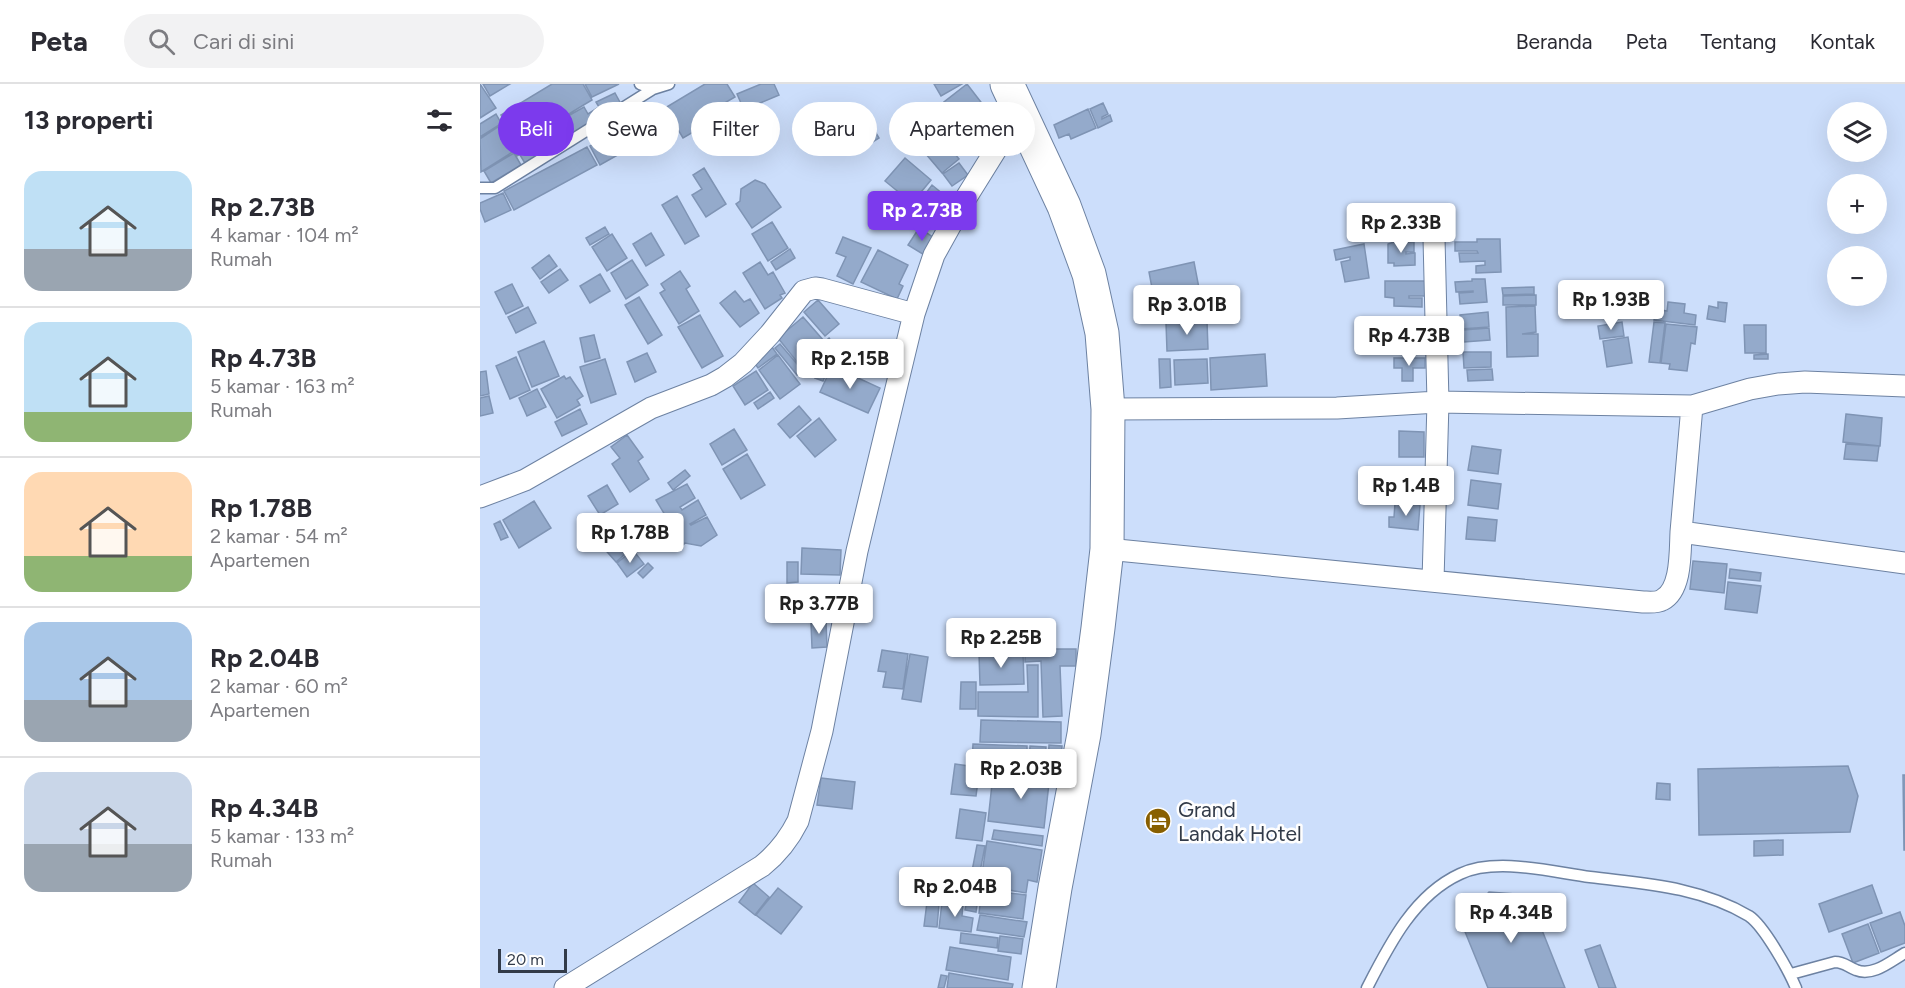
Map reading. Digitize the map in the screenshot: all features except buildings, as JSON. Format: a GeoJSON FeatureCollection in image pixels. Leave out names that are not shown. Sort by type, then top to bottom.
{"type":"FeatureCollection","features":[{"type":"Feature","properties":{"kind":"highway"},"geometry":{"type":"LineString","coordinates":[[1014,98],[1064,206],[1089,274],[1102,333],[1108,409],[1107,549],[1084,734],[1039,988]]}},
{"type":"Feature","properties":{"kind":"street"},"geometry":{"type":"LineString","coordinates":[[565,988],[762,866],[792,833],[798,821],[822,730],[857,551],[915,314],[934,255],[964,201],[1014,98]]}},
{"type":"Feature","properties":{"kind":"street"},"geometry":{"type":"LineString","coordinates":[[1433,581],[1438,402],[1434,238]]}},
{"type":"Feature","properties":{"kind":"street"},"geometry":{"type":"LineString","coordinates":[[480,497],[525,480],[651,408],[711,385],[725,377],[743,363],[770,334],[798,297],[809,289],[822,289],[915,314]]}},
{"type":"Feature","properties":{"kind":"street"},"geometry":{"type":"LineString","coordinates":[[1108,409],[1337,408],[1438,402],[1692,406],[1750,389],[1778,384],[1805,382],[1905,386]]}},
{"type":"Feature","properties":{"kind":"street"},"geometry":{"type":"LineString","coordinates":[[1107,549],[1643,602],[1661,601],[1672,592],[1678,572],[1692,406]]}},
{"type":"Feature","properties":{"kind":"street"},"geometry":{"type":"LineString","coordinates":[[1681,532],[1905,563]]}},
{"type":"Feature","properties":{"kind":"lane"},"geometry":{"type":"LineString","coordinates":[[640,84],[653,89]]}},
{"type":"Feature","properties":{"kind":"lane"},"geometry":{"type":"LineString","coordinates":[[480,188],[495,188],[653,89],[669,84]]}},
{"type":"Feature","properties":{"kind":"lane"},"geometry":{"type":"LineString","coordinates":[[1367,988],[1408,917],[1437,886],[1462,873],[1485,867],[1513,867],[1645,884],[1683,890],[1716,901],[1750,917],[1766,936],[1791,974],[1796,988]]}},
{"type":"Feature","properties":{"kind":"lane"},"geometry":{"type":"LineString","coordinates":[[1791,974],[1834,962],[1842,962],[1857,971],[1873,971],[1905,953]]}},
{"type":"Feature","properties":{"kind":"place","name":"Grand Landak Hotel"},"geometry":{"type":"Point","coordinates":[1158,821]}}]}
